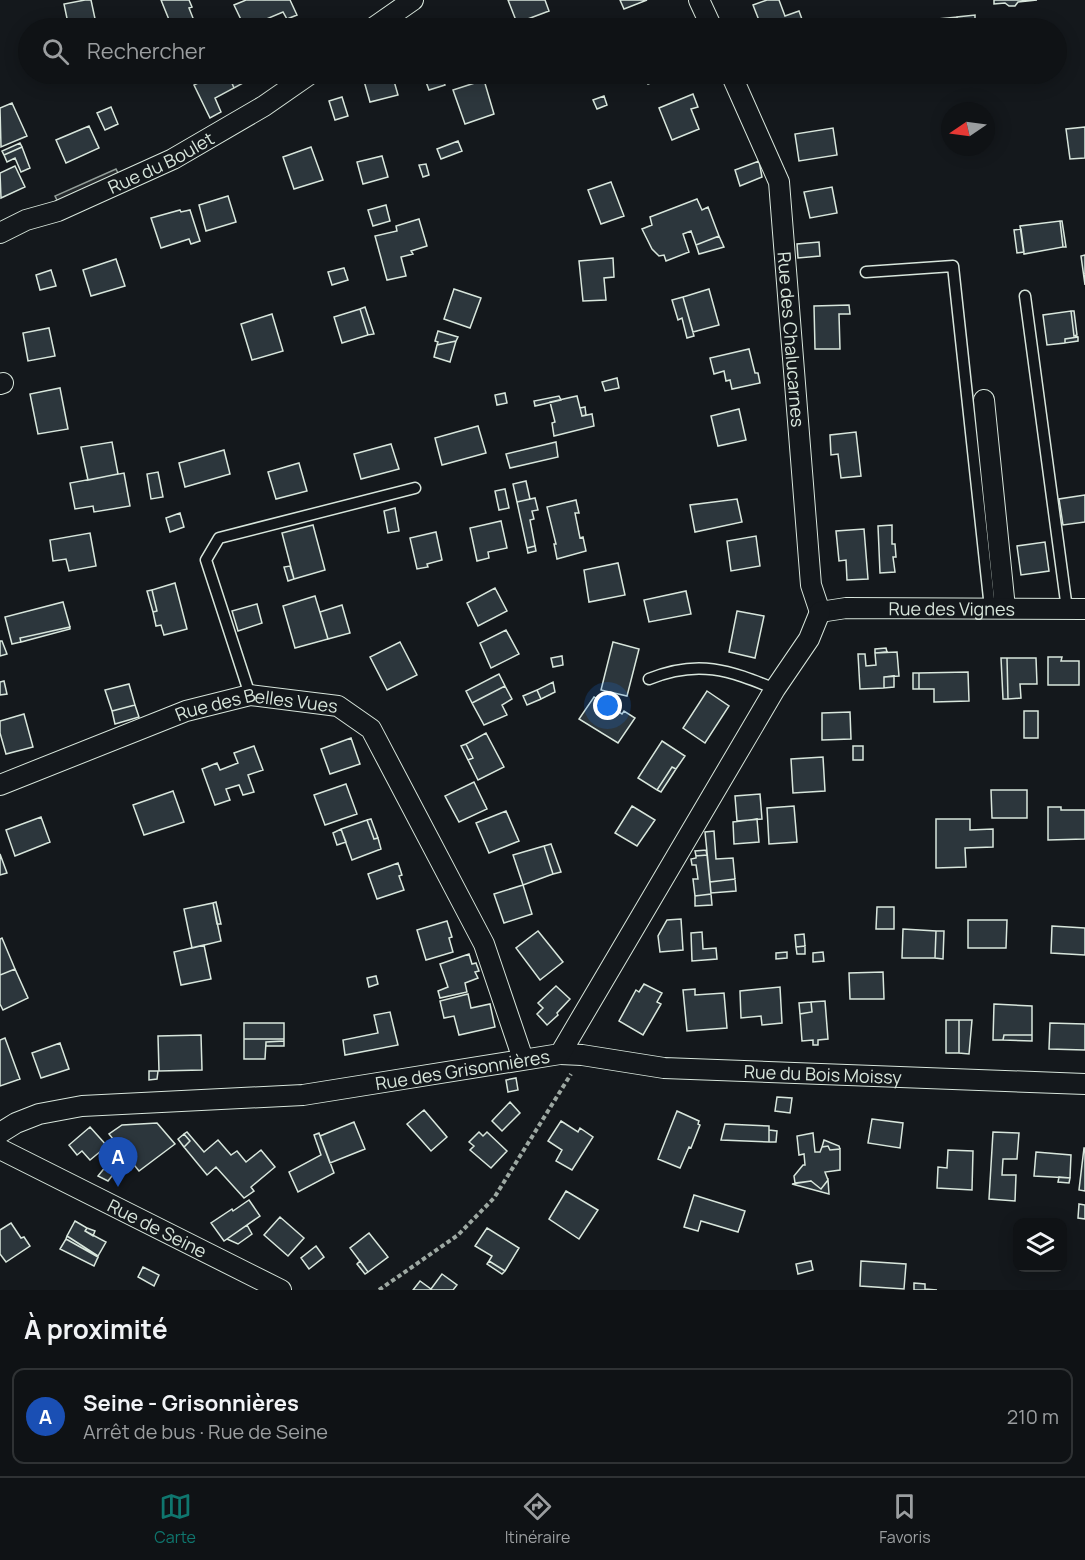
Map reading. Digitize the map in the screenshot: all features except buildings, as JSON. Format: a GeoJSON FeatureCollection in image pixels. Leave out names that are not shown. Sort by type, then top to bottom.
{"type":"FeatureCollection","features":[{"type":"Feature","properties":{"kind":"street"},"geometry":{"type":"LineString","coordinates":[[387,18],[412,0]]}},
{"type":"Feature","properties":{"kind":"street"},"geometry":{"type":"LineString","coordinates":[[699,0],[707,18]]}},
{"type":"Feature","properties":{"kind":"street","name":"Rue du Boulet"},"geometry":{"type":"LineString","coordinates":[[0,233],[26,220],[58,211],[173,159],[264,106],[296,84]]}},
{"type":"Feature","properties":{"kind":"street","name":"Rue des Chalucarnes"},"geometry":{"type":"LineString","coordinates":[[735,84],[779,182],[811,585],[820,612]]}},
{"type":"Feature","properties":{"kind":"street"},"geometry":{"type":"LineString","coordinates":[[984,400],[998,608]]}},
{"type":"Feature","properties":{"kind":"street","name":"Rue des Vignes"},"geometry":{"type":"LineString","coordinates":[[820,612],[846,608],[1076,609]]}},
{"type":"Feature","properties":{"kind":"street","name":"Rue des Grisonnières"},"geometry":{"type":"LineString","coordinates":[[0,1133],[16,1123],[39,1114],[72,1108],[303,1095],[560,1054],[775,689],[809,639],[820,612]]}},
{"type":"Feature","properties":{"kind":"street","name":"Rue des Belles Vues"},"geometry":{"type":"LineString","coordinates":[[0,785],[186,711],[250,695],[338,705],[371,729],[484,944],[523,1059]]}},
{"type":"Feature","properties":{"kind":"street","name":"Rue du Bois Moissy"},"geometry":{"type":"LineString","coordinates":[[560,1054],[582,1055],[664,1068],[1085,1084]]}},
{"type":"Feature","properties":{"kind":"street","name":"Rue de Seine"},"geometry":{"type":"LineString","coordinates":[[0,1149],[280,1290]]}},
{"type":"Feature","properties":{"kind":"lane"},"geometry":{"type":"LineString","coordinates":[[866,272],[953,266],[998,608]]}},
{"type":"Feature","properties":{"kind":"lane"},"geometry":{"type":"LineString","coordinates":[[1025,296],[1076,609]]}},
{"type":"Feature","properties":{"kind":"lane"},"geometry":{"type":"LineString","coordinates":[[250,695],[206,560],[219,538],[416,488]]}},
{"type":"Feature","properties":{"kind":"lane"},"geometry":{"type":"LineString","coordinates":[[650,679],[666,673],[704,667],[738,673],[775,689]]}},
{"type":"Feature","properties":{"kind":"path"},"geometry":{"type":"LineString","coordinates":[[379,1290],[458,1235],[494,1198],[582,1055]]}},
{"type":"Feature","properties":{"kind":"shaded area"},"geometry":{"type":"Polygon","coordinates":[[[116,169],[119,175],[58,202],[55,196],[116,169]]]}},
{"type":"Feature","properties":{"kind":"place","name":"Seine - Grisonnières"},"geometry":{"type":"Point","coordinates":[118,1187]}}]}
